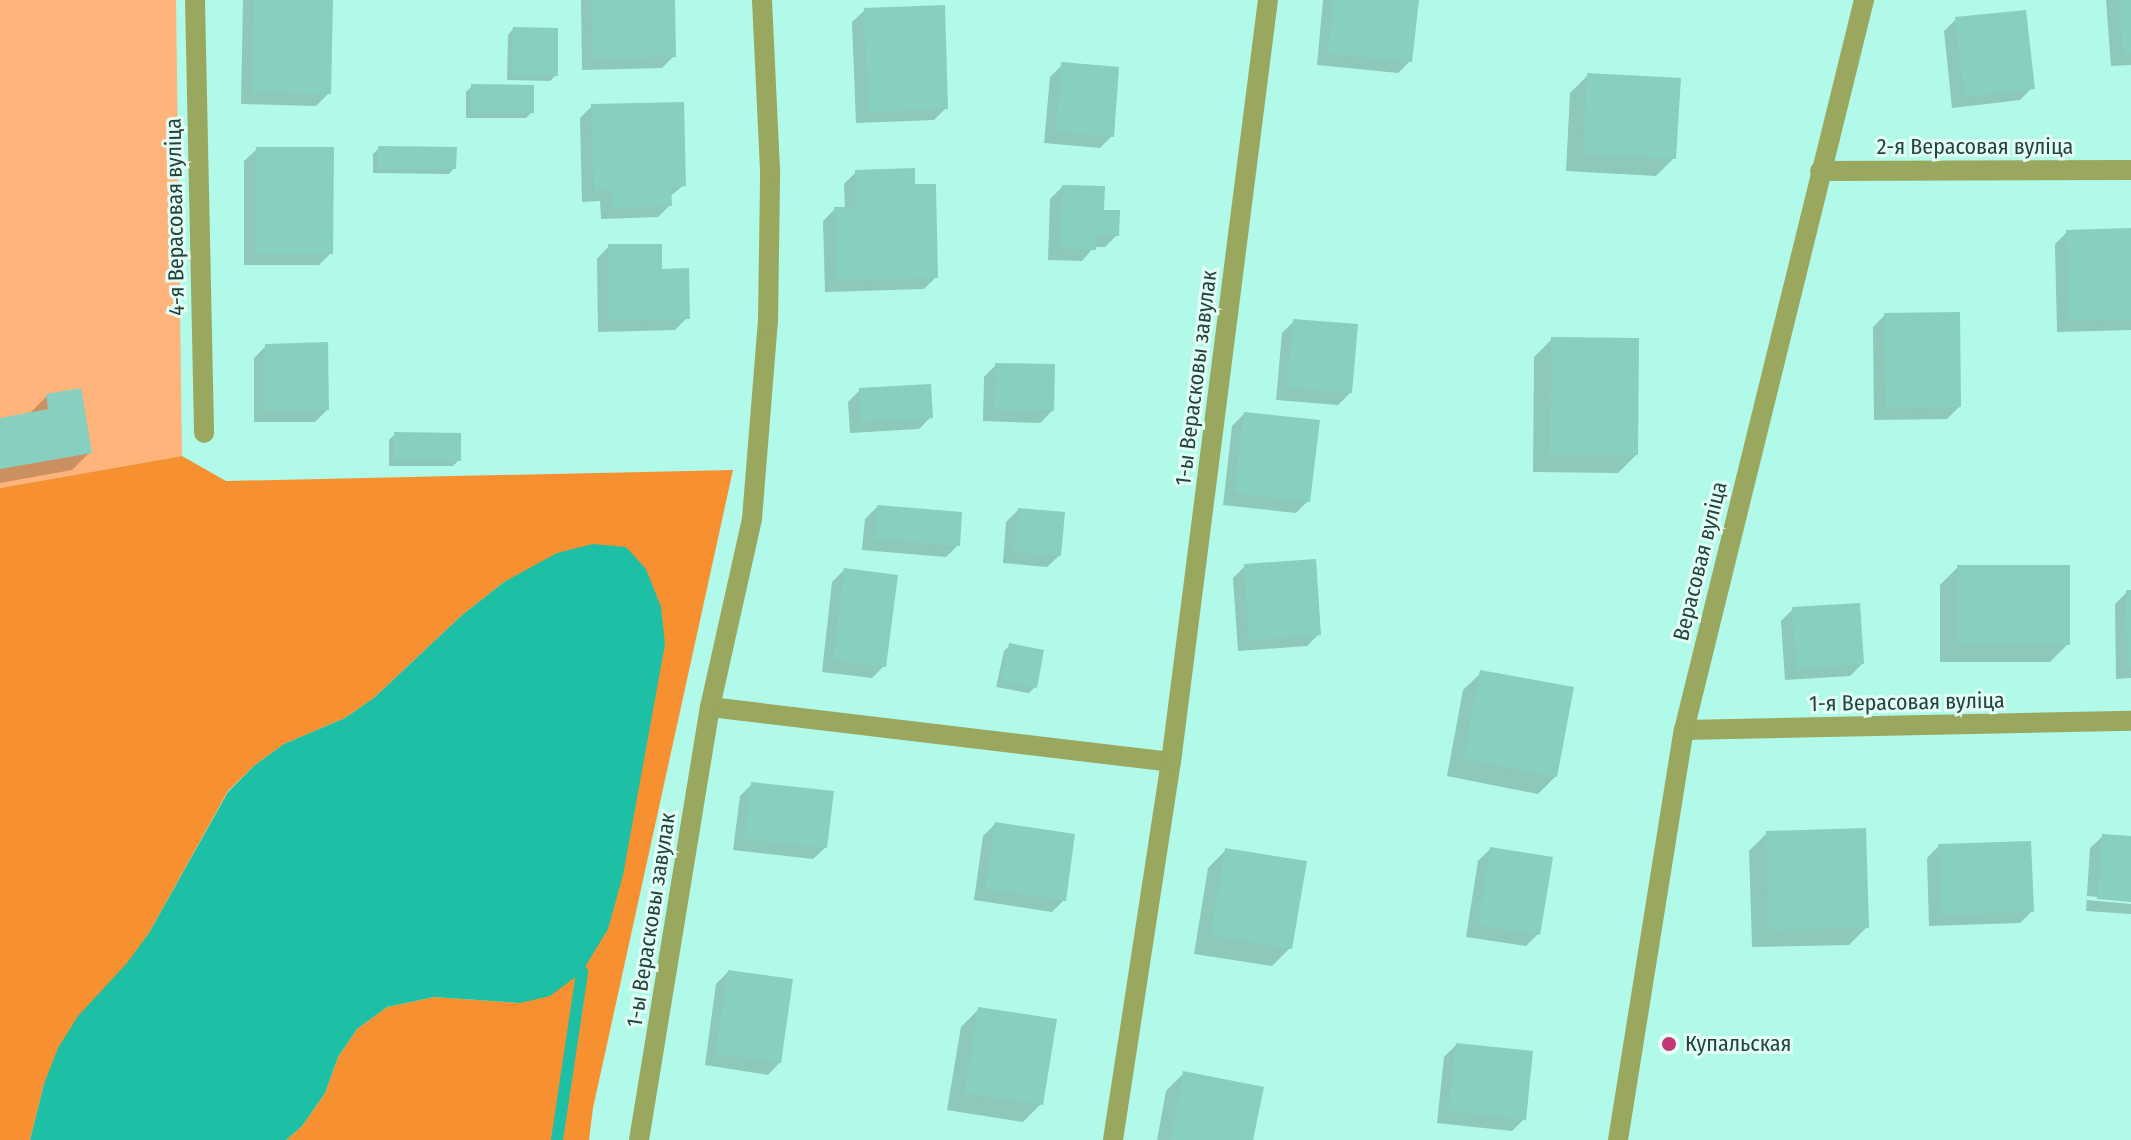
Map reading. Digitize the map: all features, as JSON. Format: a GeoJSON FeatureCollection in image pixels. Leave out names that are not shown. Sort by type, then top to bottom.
{"type":"FeatureCollection","features":[{"type":"Feature","properties":{"kind":"street","name":"4-я Верасовая вуліца"},"geometry":{"type":"LineString","coordinates":[[195,0],[204,433]]}},
{"type":"Feature","properties":{"kind":"street","name":"1-ы Верасковы завулак"},"geometry":{"type":"LineString","coordinates":[[639,1140],[710,707],[752,519],[768,322],[770,170],[762,0]]}},
{"type":"Feature","properties":{"kind":"street","name":"1-ы Верасковы завулак"},"geometry":{"type":"LineString","coordinates":[[1113,1140],[1171,762],[1268,0]]}},
{"type":"Feature","properties":{"kind":"street","name":"Верасовая вуліца"},"geometry":{"type":"LineString","coordinates":[[1618,1140],[1684,730],[1864,0]]}},
{"type":"Feature","properties":{"kind":"street","name":"2-я Верасовая вуліца"},"geometry":{"type":"LineString","coordinates":[[1820,171],[2131,170]]}},
{"type":"Feature","properties":{"kind":"street"},"geometry":{"type":"LineString","coordinates":[[710,707],[1171,762]]}},
{"type":"Feature","properties":{"kind":"street","name":"1-я Верасовая вуліца"},"geometry":{"type":"LineString","coordinates":[[1684,730],[2131,721]]}},
{"type":"Feature","properties":{"kind":"shaded area"},"geometry":{"type":"Polygon","coordinates":[[[0,0],[176,0],[182,456],[0,488],[0,0]]]}},
{"type":"Feature","properties":{"kind":"shaded area"},"geometry":{"type":"Polygon","coordinates":[[[182,456],[226,481],[733,470],[593,1108],[589,1140],[286,1140],[302,1126],[325,1093],[338,1057],[357,1029],[387,1007],[434,997],[520,1003],[504,582],[461,616],[375,697],[345,718],[284,744],[255,765],[228,791],[149,933],[44,1084],[30,1140],[0,1140],[0,488],[182,456]]]}},
{"type":"Feature","properties":{"kind":"shaded area"},"geometry":{"type":"Polygon","coordinates":[[[593,544],[626,547],[646,569],[661,607],[665,644],[623,875],[608,929],[582,972],[550,996],[520,1003],[434,997],[387,1007],[357,1029],[338,1057],[325,1093],[302,1126],[286,1140],[30,1140],[44,1084],[58,1048],[78,1016],[127,963],[149,933],[228,792],[255,765],[284,744],[345,718],[375,697],[461,616],[504,582],[557,553],[593,544]]]}},
{"type":"Feature","properties":{"kind":"building"},"geometry":{"type":"Polygon","coordinates":[[[254,0],[333,0],[331,94],[252,93],[254,0]]]}},
{"type":"Feature","properties":{"kind":"building"},"geometry":{"type":"Polygon","coordinates":[[[591,0],[675,0],[676,57],[593,59],[591,0]]]}},
{"type":"Feature","properties":{"kind":"building"},"geometry":{"type":"Polygon","coordinates":[[[1333,0],[1419,0],[1412,62],[1328,54],[1333,0]]]}},
{"type":"Feature","properties":{"kind":"building"},"geometry":{"type":"Polygon","coordinates":[[[2119,0],[2131,0],[2131,54],[2123,55],[2119,0]]]}},
{"type":"Feature","properties":{"kind":"building"},"geometry":{"type":"Polygon","coordinates":[[[945,5],[948,109],[868,112],[864,8],[945,5]]]}},
{"type":"Feature","properties":{"kind":"building"},"geometry":{"type":"Polygon","coordinates":[[[2026,10],[2035,89],[1964,97],[1955,17],[2026,10]]]}},
{"type":"Feature","properties":{"kind":"building"},"geometry":{"type":"Polygon","coordinates":[[[513,27],[558,28],[558,76],[512,75],[513,27]]]}},
{"type":"Feature","properties":{"kind":"building"},"geometry":{"type":"Polygon","coordinates":[[[1061,62],[1119,67],[1114,137],[1056,132],[1061,62]]]}},
{"type":"Feature","properties":{"kind":"building"},"geometry":{"type":"Polygon","coordinates":[[[1587,73],[1681,78],[1676,159],[1583,154],[1587,73]]]}},
{"type":"Feature","properties":{"kind":"building"},"geometry":{"type":"Polygon","coordinates":[[[471,84],[534,85],[534,113],[471,113],[471,84]]]}},
{"type":"Feature","properties":{"kind":"building"},"geometry":{"type":"Polygon","coordinates":[[[684,102],[686,186],[671,187],[672,206],[612,208],[612,190],[594,191],[591,104],[684,102]]]}},
{"type":"Feature","properties":{"kind":"building"},"geometry":{"type":"Polygon","coordinates":[[[378,146],[457,147],[456,169],[378,169],[378,146]]]}},
{"type":"Feature","properties":{"kind":"building"},"geometry":{"type":"Polygon","coordinates":[[[256,147],[334,147],[333,254],[255,254],[256,147]]]}},
{"type":"Feature","properties":{"kind":"building"},"geometry":{"type":"Polygon","coordinates":[[[915,168],[915,184],[936,184],[938,278],[837,281],[834,207],[856,207],[855,170],[915,168]]]}},
{"type":"Feature","properties":{"kind":"building"},"geometry":{"type":"Polygon","coordinates":[[[1062,185],[1105,186],[1104,210],[1120,210],[1119,236],[1097,235],[1096,250],[1059,248],[1062,185]]]}},
{"type":"Feature","properties":{"kind":"building"},"geometry":{"type":"Polygon","coordinates":[[[2131,228],[2131,319],[2069,321],[2066,230],[2131,228]]]}},
{"type":"Feature","properties":{"kind":"building"},"geometry":{"type":"Polygon","coordinates":[[[608,244],[662,244],[662,269],[689,268],[690,319],[609,321],[608,244]]]}},
{"type":"Feature","properties":{"kind":"building"},"geometry":{"type":"Polygon","coordinates":[[[1960,312],[1961,407],[1886,409],[1884,313],[1960,312]]]}},
{"type":"Feature","properties":{"kind":"building"},"geometry":{"type":"Polygon","coordinates":[[[1293,319],[1358,324],[1352,393],[1287,388],[1293,319]]]}},
{"type":"Feature","properties":{"kind":"building"},"geometry":{"type":"Polygon","coordinates":[[[1551,337],[1639,338],[1638,455],[1550,455],[1551,337]]]}},
{"type":"Feature","properties":{"kind":"building"},"geometry":{"type":"Polygon","coordinates":[[[328,342],[329,410],[265,411],[265,344],[328,342]]]}},
{"type":"Feature","properties":{"kind":"building"},"geometry":{"type":"Polygon","coordinates":[[[995,363],[1055,364],[1054,411],[994,410],[995,363]]]}},
{"type":"Feature","properties":{"kind":"building"},"geometry":{"type":"Polygon","coordinates":[[[931,384],[933,418],[861,422],[859,388],[931,384]]]}},
{"type":"Feature","properties":{"kind":"building"},"geometry":{"type":"Polygon","coordinates":[[[81,388],[92,453],[0,469],[0,418],[48,409],[46,394],[81,388]]]}},
{"type":"Feature","properties":{"kind":"building"},"geometry":{"type":"Polygon","coordinates":[[[1244,412],[1320,420],[1310,502],[1234,493],[1244,412]]]}},
{"type":"Feature","properties":{"kind":"building"},"geometry":{"type":"Polygon","coordinates":[[[394,432],[461,433],[461,461],[394,461],[394,432]]]}},
{"type":"Feature","properties":{"kind":"building"},"geometry":{"type":"Polygon","coordinates":[[[877,505],[962,512],[960,546],[874,539],[877,505]]]}},
{"type":"Feature","properties":{"kind":"building"},"geometry":{"type":"Polygon","coordinates":[[[1018,508],[1065,512],[1061,556],[1014,552],[1018,508]]]}},
{"type":"Feature","properties":{"kind":"building"},"geometry":{"type":"Polygon","coordinates":[[[1316,559],[1321,635],[1249,640],[1244,564],[1316,559]]]}},
{"type":"Feature","properties":{"kind":"building"},"geometry":{"type":"Polygon","coordinates":[[[1957,565],[2070,565],[2070,645],[1957,644],[1957,565]]]}},
{"type":"Feature","properties":{"kind":"building"},"geometry":{"type":"Polygon","coordinates":[[[844,568],[898,575],[886,667],[833,661],[844,568]]]}},
{"type":"Feature","properties":{"kind":"building"},"geometry":{"type":"Polygon","coordinates":[[[2126,590],[2131,590],[2131,667],[2127,667],[2126,590]]]}},
{"type":"Feature","properties":{"kind":"building"},"geometry":{"type":"Polygon","coordinates":[[[1860,603],[1864,664],[1796,669],[1792,607],[1860,603]]]}},
{"type":"Feature","properties":{"kind":"building"},"geometry":{"type":"Polygon","coordinates":[[[1009,643],[1044,650],[1037,688],[1001,681],[1009,643]]]}},
{"type":"Feature","properties":{"kind":"building"},"geometry":{"type":"Polygon","coordinates":[[[1480,670],[1574,687],[1557,777],[1463,759],[1480,670]]]}},
{"type":"Feature","properties":{"kind":"building"},"geometry":{"type":"Polygon","coordinates":[[[751,782],[834,791],[827,848],[744,839],[751,782]]]}},
{"type":"Feature","properties":{"kind":"building"},"geometry":{"type":"Polygon","coordinates":[[[995,822],[1075,834],[1066,901],[985,889],[995,822]]]}},
{"type":"Feature","properties":{"kind":"building"},"geometry":{"type":"Polygon","coordinates":[[[1866,828],[1869,928],[1769,930],[1766,831],[1866,828]]]}},
{"type":"Feature","properties":{"kind":"building"},"geometry":{"type":"Polygon","coordinates":[[[2102,834],[2131,836],[2131,902],[2097,899],[2102,834]]]}},
{"type":"Feature","properties":{"kind":"building"},"geometry":{"type":"Polygon","coordinates":[[[2031,841],[2034,912],[1941,915],[1938,844],[2031,841]]]}},
{"type":"Feature","properties":{"kind":"building"},"geometry":{"type":"Polygon","coordinates":[[[1490,847],[1553,857],[1540,935],[1477,925],[1490,847]]]}},
{"type":"Feature","properties":{"kind":"building"},"geometry":{"type":"Polygon","coordinates":[[[1225,848],[1307,861],[1292,949],[1210,936],[1225,848]]]}},
{"type":"Feature","properties":{"kind":"building"},"geometry":{"type":"Polygon","coordinates":[[[728,970],[793,979],[781,1063],[715,1054],[728,970]]]}},
{"type":"Feature","properties":{"kind":"building"},"geometry":{"type":"Polygon","coordinates":[[[978,1007],[1057,1019],[1043,1105],[964,1093],[978,1007]]]}},
{"type":"Feature","properties":{"kind":"building"},"geometry":{"type":"Polygon","coordinates":[[[1456,1043],[1533,1051],[1526,1120],[1448,1111],[1456,1043]]]}},
{"type":"Feature","properties":{"kind":"building"},"geometry":{"type":"Polygon","coordinates":[[[1183,1071],[1264,1087],[1253,1140],[1170,1140],[1183,1071]]]}},
{"type":"Feature","properties":{"kind":"waterway"},"geometry":{"type":"LineString","coordinates":[[557,1140],[582,972]]}},
{"type":"Feature","properties":{"kind":"place","name":"Купальская"},"geometry":{"type":"Point","coordinates":[1669,1044]}}]}
